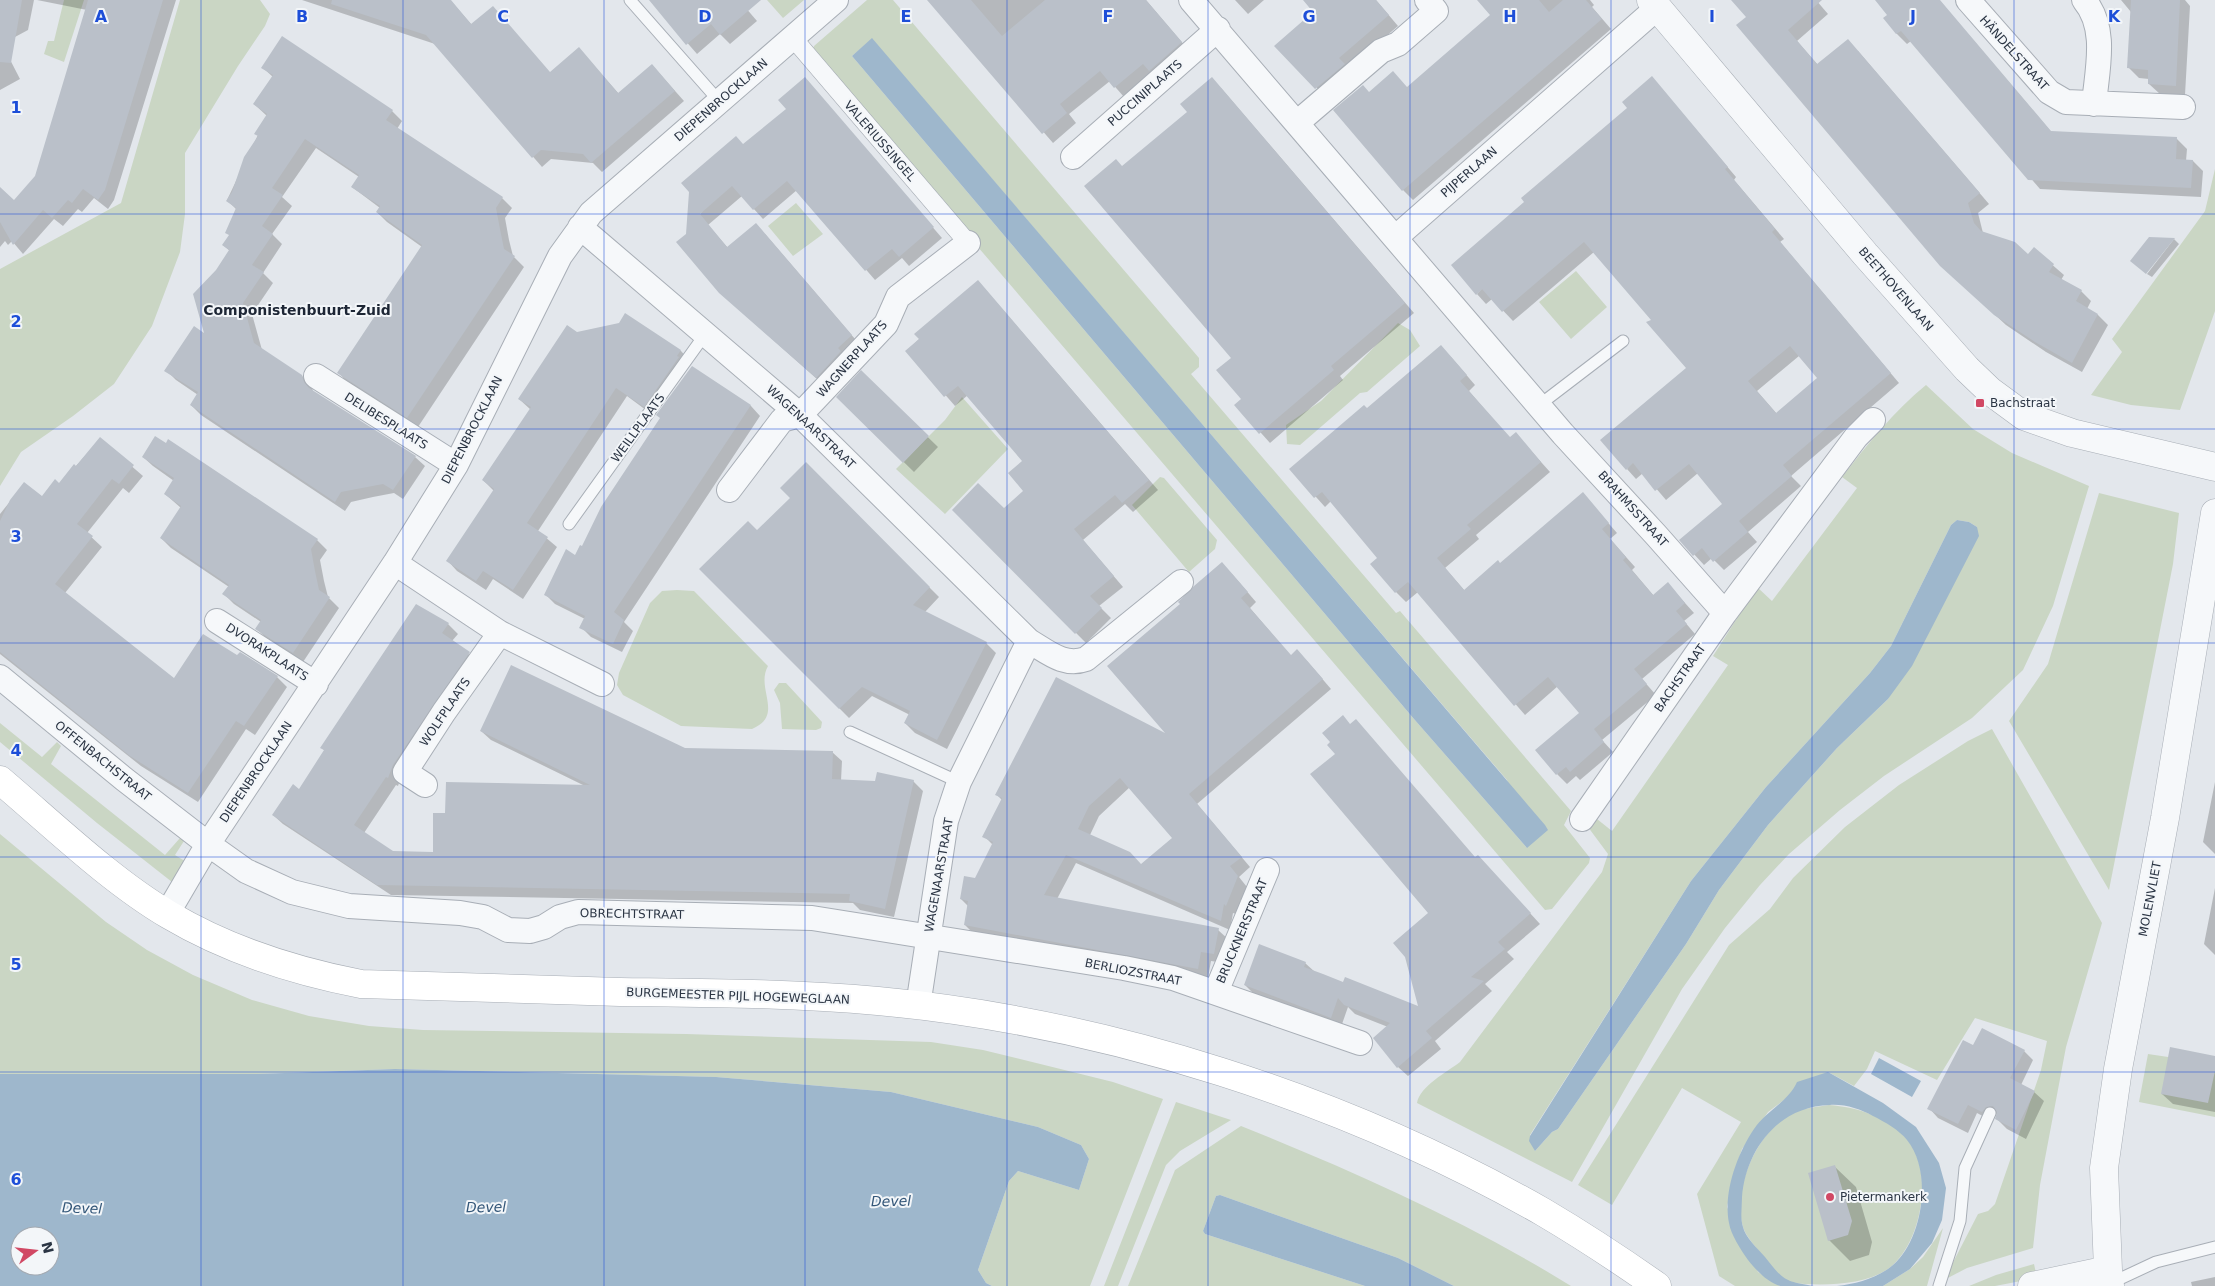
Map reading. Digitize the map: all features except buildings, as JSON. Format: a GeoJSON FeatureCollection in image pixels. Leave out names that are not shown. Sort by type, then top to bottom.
{"type":"FeatureCollection","features":[{"type":"Feature","properties":{"kind":"main road","name":"BURGEMEESTER PIJL HOGEWEGLAAN"},"geometry":{"type":"LineString","coordinates":[[0,780],[128,887],[167,914],[203,934],[310,974],[361,984],[798,995],[918,1006],[1008,1018],[1101,1039],[1256,1082],[1386,1135],[1466,1172],[1543,1212],[1657,1286]]}},
{"type":"Feature","properties":{"kind":"street","name":"DIEPENBROCKLAAN"},"geometry":{"type":"LineString","coordinates":[[167,914],[208,844],[316,684],[456,465],[560,256],[580,227],[591,213],[836,0]]}},
{"type":"Feature","properties":{"kind":"street"},"geometry":{"type":"LineString","coordinates":[[1191,0],[1298,122],[1394,238]]}},
{"type":"Feature","properties":{"kind":"street"},"geometry":{"type":"LineString","coordinates":[[1298,122],[1381,51],[1398,44],[1436,11],[1427,0]]}},
{"type":"Feature","properties":{"kind":"street","name":"HÄNDELSTRAAT"},"geometry":{"type":"LineString","coordinates":[[1968,0],[2049,92],[2066,102],[2183,107]]}},
{"type":"Feature","properties":{"kind":"street"},"geometry":{"type":"LineString","coordinates":[[2084,0],[2091,9],[2099,34],[2094,104]]}},
{"type":"Feature","properties":{"kind":"street","name":"PIJPERLAAN"},"geometry":{"type":"LineString","coordinates":[[1394,238],[1654,4]]}},
{"type":"Feature","properties":{"kind":"street","name":"BEETHOVENLAAN"},"geometry":{"type":"LineString","coordinates":[[1654,4],[1865,254],[1967,370],[1990,391],[2024,416],[2072,433],[2215,467]]}},
{"type":"Feature","properties":{"kind":"street","name":"PUCCINIPLAATS"},"geometry":{"type":"LineString","coordinates":[[1073,157],[1218,29]]}},
{"type":"Feature","properties":{"kind":"street","name":"VALERIUSSINGEL"},"geometry":{"type":"LineString","coordinates":[[793,38],[968,243]]}},
{"type":"Feature","properties":{"kind":"street","name":"WAGENAARSTRAAT"},"geometry":{"type":"LineString","coordinates":[[580,227],[800,415],[1029,641],[1064,662],[1076,663],[1086,659],[1181,582]]}},
{"type":"Feature","properties":{"kind":"street","name":"BRAHMSSTRAAT"},"geometry":{"type":"LineString","coordinates":[[1394,238],[1538,406],[1725,613]]}},
{"type":"Feature","properties":{"kind":"street","name":"WAGNERPLAATS"},"geometry":{"type":"LineString","coordinates":[[800,415],[886,324],[898,297],[968,243]]}},
{"type":"Feature","properties":{"kind":"street","name":"DELIBESPLAATS"},"geometry":{"type":"LineString","coordinates":[[316,376],[456,465]]}},
{"type":"Feature","properties":{"kind":"street"},"geometry":{"type":"LineString","coordinates":[[729,490],[782,420],[800,415]]}},
{"type":"Feature","properties":{"kind":"street","name":"BACHSTRAAT"},"geometry":{"type":"LineString","coordinates":[[1582,819],[1725,613],[1856,437],[1873,420]]}},
{"type":"Feature","properties":{"kind":"street","name":"MOLENVLIET"},"geometry":{"type":"LineString","coordinates":[[2109,1280],[2104,1168],[2118,1069],[2165,818],[2215,513]]}},
{"type":"Feature","properties":{"kind":"street"},"geometry":{"type":"LineString","coordinates":[[395,563],[500,633],[602,684]]}},
{"type":"Feature","properties":{"kind":"street","name":"DVORAKPLAATS"},"geometry":{"type":"LineString","coordinates":[[217,621],[316,684]]}},
{"type":"Feature","properties":{"kind":"street","name":"WOLFPLAATS"},"geometry":{"type":"LineString","coordinates":[[425,785],[406,772],[444,712],[500,633]]}},
{"type":"Feature","properties":{"kind":"street","name":"WAGENAARSTRAAT"},"geometry":{"type":"LineString","coordinates":[[918,1006],[923,983],[944,830],[960,782],[1029,641]]}},
{"type":"Feature","properties":{"kind":"street","name":"OFFENBACHSTRAAT"},"geometry":{"type":"LineString","coordinates":[[0,677],[124,779],[208,844]]}},
{"type":"Feature","properties":{"kind":"street","name":"OBRECHTSTRAAT"},"geometry":{"type":"LineString","coordinates":[[208,844],[246,871],[292,892],[349,906],[460,913],[483,917],[508,930],[530,931],[544,927],[560,917],[578,912],[812,918],[928,938]]}},
{"type":"Feature","properties":{"kind":"street","name":"BRUCKNERSTRAAT"},"geometry":{"type":"LineString","coordinates":[[1216,992],[1267,870]]}},
{"type":"Feature","properties":{"kind":"street","name":"BERLIOZSTRAAT"},"geometry":{"type":"LineString","coordinates":[[928,938],[1124,968],[1173,978],[1360,1042]]}},
{"type":"Feature","properties":{"kind":"street"},"geometry":{"type":"LineString","coordinates":[[2032,1286],[2109,1280]]}},
{"type":"Feature","properties":{"kind":"lane"},"geometry":{"type":"LineString","coordinates":[[630,0],[719,102]]}},
{"type":"Feature","properties":{"kind":"lane","name":"WEILLPLAATS"},"geometry":{"type":"LineString","coordinates":[[569,524],[706,333]]}},
{"type":"Feature","properties":{"kind":"lane"},"geometry":{"type":"LineString","coordinates":[[1538,406],[1623,341]]}},
{"type":"Feature","properties":{"kind":"lane"},"geometry":{"type":"LineString","coordinates":[[850,732],[960,782]]}},
{"type":"Feature","properties":{"kind":"lane"},"geometry":{"type":"LineString","coordinates":[[1939,1286],[1960,1220],[1965,1168],[1990,1113]]}},
{"type":"Feature","properties":{"kind":"lane"},"geometry":{"type":"LineString","coordinates":[[2109,1280],[2156,1262],[2215,1247]]}},
{"type":"Feature","properties":{"kind":"green space"},"geometry":{"type":"Polygon","coordinates":[[[64,0],[84,0],[64,62],[44,54],[48,41],[54,41],[64,0]]]}},
{"type":"Feature","properties":{"kind":"green space"},"geometry":{"type":"Polygon","coordinates":[[[180,0],[260,0],[270,14],[265,26],[238,66],[185,153],[185,214],[180,252],[152,326],[114,384],[73,416],[21,452],[0,486],[0,269],[121,203],[180,0]]]}},
{"type":"Feature","properties":{"kind":"green space"},"geometry":{"type":"Polygon","coordinates":[[[767,0],[804,0],[783,18],[767,0]]]}},
{"type":"Feature","properties":{"kind":"green space"},"geometry":{"type":"Polygon","coordinates":[[[867,0],[893,0],[1199,358],[1199,367],[1191,374],[1396,613],[1400,611],[1571,811],[1564,825],[1590,858],[1589,863],[1552,909],[1545,910],[812,53],[814,46],[867,0]],[[872,39],[852,56],[1414,719],[1527,848],[1507,780],[872,39]]]}},
{"type":"Feature","properties":{"kind":"green space"},"geometry":{"type":"Polygon","coordinates":[[[2215,169],[2215,311],[2180,410],[2131,405],[2091,395],[2122,352],[2112,339],[2205,211],[2215,169]]]}},
{"type":"Feature","properties":{"kind":"green space"},"geometry":{"type":"Polygon","coordinates":[[[796,203],[823,234],[793,256],[768,226],[796,203]]]}},
{"type":"Feature","properties":{"kind":"green space"},"geometry":{"type":"Polygon","coordinates":[[[1576,271],[1607,307],[1571,339],[1539,302],[1576,271]]]}},
{"type":"Feature","properties":{"kind":"green space"},"geometry":{"type":"Polygon","coordinates":[[[1398,323],[1410,330],[1420,346],[1367,392],[1360,393],[1300,445],[1287,444],[1286,425],[1321,401],[1398,323]]]}},
{"type":"Feature","properties":{"kind":"green space"},"geometry":{"type":"Polygon","coordinates":[[[1926,385],[1973,429],[2012,453],[2089,486],[2053,606],[2023,670],[1972,718],[1884,776],[1840,810],[1789,854],[1760,885],[1725,928],[1682,989],[1572,1182],[1417,1103],[1428,1085],[1460,1062],[1602,872],[1608,854],[1585,823],[1597,819],[1612,831],[1728,665],[1713,656],[1757,587],[1772,601],[1857,488],[1842,477],[1882,428],[1926,385]],[[1957,520],[1951,525],[1891,646],[1870,673],[1766,787],[1691,881],[1530,1135],[1535,1151],[1552,1132],[1558,1129],[1686,944],[1719,890],[1768,825],[1837,748],[1888,699],[1977,527],[1969,522],[1957,520]]]}},
{"type":"Feature","properties":{"kind":"green space"},"geometry":{"type":"Polygon","coordinates":[[[962,397],[1008,449],[945,514],[896,469],[945,420],[962,397]]]}},
{"type":"Feature","properties":{"kind":"green space"},"geometry":{"type":"Polygon","coordinates":[[[1160,477],[1164,478],[1217,540],[1215,549],[1189,572],[1132,505],[1160,477]]]}},
{"type":"Feature","properties":{"kind":"green space"},"geometry":{"type":"Polygon","coordinates":[[[2099,493],[2179,513],[2173,564],[2109,890],[2009,721],[2048,664],[2099,493]]]}},
{"type":"Feature","properties":{"kind":"green space"},"geometry":{"type":"Polygon","coordinates":[[[662,591],[694,591],[768,666],[765,675],[768,701],[767,716],[762,723],[752,729],[681,726],[623,695],[617,685],[619,673],[650,603],[662,591]]]}},
{"type":"Feature","properties":{"kind":"green space"},"geometry":{"type":"Polygon","coordinates":[[[779,683],[786,683],[822,722],[821,728],[816,730],[782,729],[780,703],[774,690],[779,683]]]}},
{"type":"Feature","properties":{"kind":"green space"},"geometry":{"type":"Polygon","coordinates":[[[0,723],[42,757],[57,742],[61,746],[51,764],[165,855],[180,838],[184,841],[175,855],[188,863],[172,882],[97,823],[0,742],[0,723]]]}},
{"type":"Feature","properties":{"kind":"green space"},"geometry":{"type":"Polygon","coordinates":[[[1992,729],[2102,923],[2066,1047],[2040,1185],[2033,1248],[1967,1268],[1944,1280],[1978,1214],[1988,1211],[1995,1204],[2041,1070],[2047,1041],[1975,1018],[1937,1080],[1875,1051],[1867,1069],[1854,1086],[1828,1072],[1793,1093],[1768,1112],[1742,1149],[1734,1173],[1727,1207],[1758,1272],[1780,1286],[1735,1286],[1719,1276],[1697,1194],[1741,1122],[1682,1088],[1612,1205],[1578,1185],[1729,945],[1770,909],[1793,878],[1845,827],[1899,785],[1968,741],[1992,729]]]}},
{"type":"Feature","properties":{"kind":"green space"},"geometry":{"type":"Polygon","coordinates":[[[0,834],[106,922],[147,950],[193,975],[252,1000],[309,1016],[369,1026],[423,1030],[686,1034],[931,1042],[983,1050],[1113,1082],[1163,1099],[1090,1286],[992,1286],[986,1283],[978,1270],[1009,1181],[1018,1171],[1079,1190],[1089,1159],[1081,1145],[1038,1127],[891,1092],[716,1077],[395,1069],[257,1074],[0,1074],[0,834]]]}},
{"type":"Feature","properties":{"kind":"green space"},"geometry":{"type":"Polygon","coordinates":[[[2148,1054],[2215,1064],[2215,1117],[2139,1102],[2148,1054]]]}},
{"type":"Feature","properties":{"kind":"green space"},"geometry":{"type":"Polygon","coordinates":[[[1176,1102],[1231,1120],[1180,1151],[1166,1165],[1118,1286],[1104,1286],[1176,1102]]]}},
{"type":"Feature","properties":{"kind":"green space"},"geometry":{"type":"Polygon","coordinates":[[[1829,1105],[1871,1114],[1891,1125],[1907,1139],[1915,1152],[1920,1168],[1921,1204],[1917,1222],[1903,1253],[1893,1265],[1883,1272],[1859,1281],[1845,1283],[1792,1283],[1777,1273],[1752,1243],[1743,1227],[1740,1212],[1744,1180],[1757,1149],[1766,1135],[1777,1124],[1798,1111],[1829,1105]]]}},
{"type":"Feature","properties":{"kind":"green space"},"geometry":{"type":"Polygon","coordinates":[[[1241,1126],[1326,1161],[1451,1219],[1571,1286],[1454,1286],[1398,1258],[1220,1195],[1216,1196],[1203,1231],[1205,1234],[1365,1286],[1128,1286],[1175,1170],[1241,1126]]]}},
{"type":"Feature","properties":{"kind":"green space"},"geometry":{"type":"Polygon","coordinates":[[[1943,1228],[1927,1286],[1883,1286],[1910,1269],[1923,1257],[1943,1228]]]}},
{"type":"Feature","properties":{"kind":"green space"},"geometry":{"type":"Polygon","coordinates":[[[2034,1264],[2037,1278],[1995,1286],[1969,1286],[1996,1275],[2034,1264]]]}},
{"type":"Feature","properties":{"kind":"water"},"geometry":{"type":"Polygon","coordinates":[[[872,38],[1545,825],[1548,830],[1527,848],[1414,719],[852,56],[872,38]]]}},
{"type":"Feature","properties":{"kind":"water"},"geometry":{"type":"Polygon","coordinates":[[[1957,520],[1969,522],[1977,527],[1979,536],[1912,666],[1888,699],[1837,748],[1768,825],[1719,890],[1686,944],[1558,1129],[1552,1132],[1535,1151],[1529,1141],[1530,1136],[1691,881],[1766,787],[1870,673],[1891,646],[1951,525],[1957,520]]]}},
{"type":"Feature","properties":{"kind":"water"},"geometry":{"type":"Polygon","coordinates":[[[1879,1058],[1921,1081],[1912,1097],[1871,1074],[1879,1058]]]}},
{"type":"Feature","properties":{"kind":"water","name":"Devel"},"geometry":{"type":"Polygon","coordinates":[[[395,1069],[716,1077],[891,1092],[1038,1127],[1081,1145],[1089,1159],[1079,1190],[1018,1171],[1009,1181],[978,1270],[986,1283],[992,1286],[0,1286],[0,1074],[257,1074],[395,1069]]]}},
{"type":"Feature","properties":{"kind":"water"},"geometry":{"type":"Polygon","coordinates":[[[1828,1072],[1883,1103],[1916,1127],[1939,1163],[1946,1188],[1942,1220],[1932,1243],[1910,1269],[1883,1286],[1837,1286],[1852,1284],[1874,1277],[1887,1270],[1903,1253],[1912,1239],[1921,1205],[1920,1169],[1915,1153],[1904,1136],[1878,1118],[1863,1111],[1847,1106],[1830,1105],[1812,1107],[1795,1113],[1768,1133],[1750,1163],[1745,1179],[1741,1216],[1746,1235],[1785,1279],[1814,1286],[1780,1286],[1766,1279],[1748,1260],[1730,1228],[1728,1199],[1733,1174],[1742,1150],[1754,1129],[1783,1101],[1797,1082],[1828,1072]]]}},
{"type":"Feature","properties":{"kind":"water"},"geometry":{"type":"Polygon","coordinates":[[[1220,1195],[1398,1258],[1454,1286],[1365,1286],[1205,1234],[1203,1231],[1216,1196],[1220,1195]]]}},
{"type":"Feature","properties":{"kind":"place","name":"Bachstraat"},"geometry":{"type":"Point","coordinates":[1980,403]}},
{"type":"Feature","properties":{"kind":"place","name":"Pietermankerk"},"geometry":{"type":"Point","coordinates":[1830,1197]}},
{"type":"Feature","properties":{"kind":"district","name":"Componistenbuurt-Zuid"},"geometry":{"type":"Point","coordinates":[297,310]}}]}
